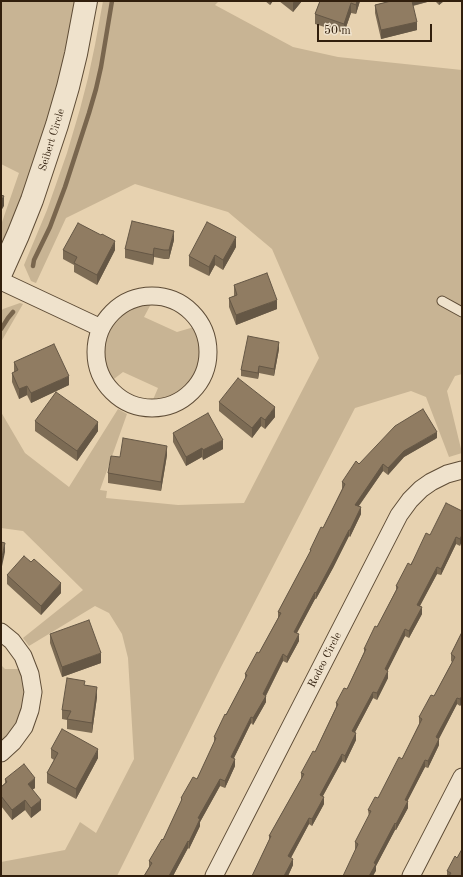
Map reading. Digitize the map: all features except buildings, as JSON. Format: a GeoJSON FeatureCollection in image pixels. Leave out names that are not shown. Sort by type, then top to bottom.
{"type":"FeatureCollection","features":[{"type":"Feature","properties":{"kind":"street","name":"Seibert Circle"},"geometry":{"type":"LineString","coordinates":[[1,273],[32,200],[57,126],[68,87],[86,1]]}},
{"type":"Feature","properties":{"kind":"street"},"geometry":{"type":"LineString","coordinates":[[1,281],[101,328]]}},
{"type":"Feature","properties":{"kind":"street"},"geometry":{"type":"LineString","coordinates":[[152,296],[165,297],[173,300],[188,309],[194,315],[201,325],[206,337],[208,354],[202,379],[188,395],[171,405],[146,408],[130,404],[116,395],[101,376],[95,352],[96,343],[101,328],[105,320],[116,308],[132,299],[152,296]]}},
{"type":"Feature","properties":{"kind":"street","name":"Rodeo Circle"},"geometry":{"type":"LineString","coordinates":[[214,876],[399,514],[410,500],[426,486],[440,477],[462,470]]}},
{"type":"Feature","properties":{"kind":"street"},"geometry":{"type":"LineString","coordinates":[[1,632],[12,641],[23,656],[30,674],[33,692],[30,710],[24,727],[13,742],[1,753]]}},
{"type":"Feature","properties":{"kind":"street"},"geometry":{"type":"LineString","coordinates":[[411,876],[462,776]]}},
{"type":"Feature","properties":{"kind":"lane"},"geometry":{"type":"LineString","coordinates":[[442,301],[462,312]]}},
{"type":"Feature","properties":{"kind":"shaded area"},"geometry":{"type":"Polygon","coordinates":[[[1,1],[76,1],[56,95],[30,178],[1,250],[1,225],[19,173],[1,164],[1,1]]]}},
{"type":"Feature","properties":{"kind":"shaded area"},"geometry":{"type":"Polygon","coordinates":[[[103,1],[219,1],[215,5],[293,47],[338,57],[462,70],[462,374],[455,376],[447,391],[462,453],[449,457],[426,397],[411,391],[355,408],[220,669],[117,876],[1,876],[1,862],[65,850],[80,822],[96,833],[134,759],[128,658],[122,634],[109,613],[95,606],[29,646],[23,638],[83,590],[23,531],[1,528],[1,412],[25,453],[69,487],[118,409],[127,414],[100,490],[107,491],[106,498],[178,505],[244,503],[319,358],[272,249],[228,212],[135,184],[66,218],[36,283],[31,281],[24,265],[47,210],[67,153],[88,78],[103,1]]]}},
{"type":"Feature","properties":{"kind":"shaded area"},"geometry":{"type":"Polygon","coordinates":[[[145,301],[151,304],[144,317],[177,332],[194,327],[197,329],[201,345],[202,358],[200,367],[196,377],[188,388],[180,395],[158,403],[152,402],[158,388],[123,372],[110,382],[101,363],[103,336],[108,325],[127,308],[145,301]]]}},
{"type":"Feature","properties":{"kind":"shaded area"},"geometry":{"type":"Polygon","coordinates":[[[20,303],[23,304],[1,342],[1,311],[20,303]]]}},
{"type":"Feature","properties":{"kind":"shaded area"},"geometry":{"type":"Polygon","coordinates":[[[1,665],[5,669],[21,669],[26,683],[23,715],[1,746],[1,665]]]}},
{"type":"Feature","properties":{"kind":"waterway"},"geometry":{"type":"LineString","coordinates":[[33,266],[34,260],[50,227],[65,187],[89,113],[101,67],[112,1]]}},
{"type":"Feature","properties":{"kind":"waterway"},"geometry":{"type":"LineString","coordinates":[[1,329],[13,312]]}}]}
